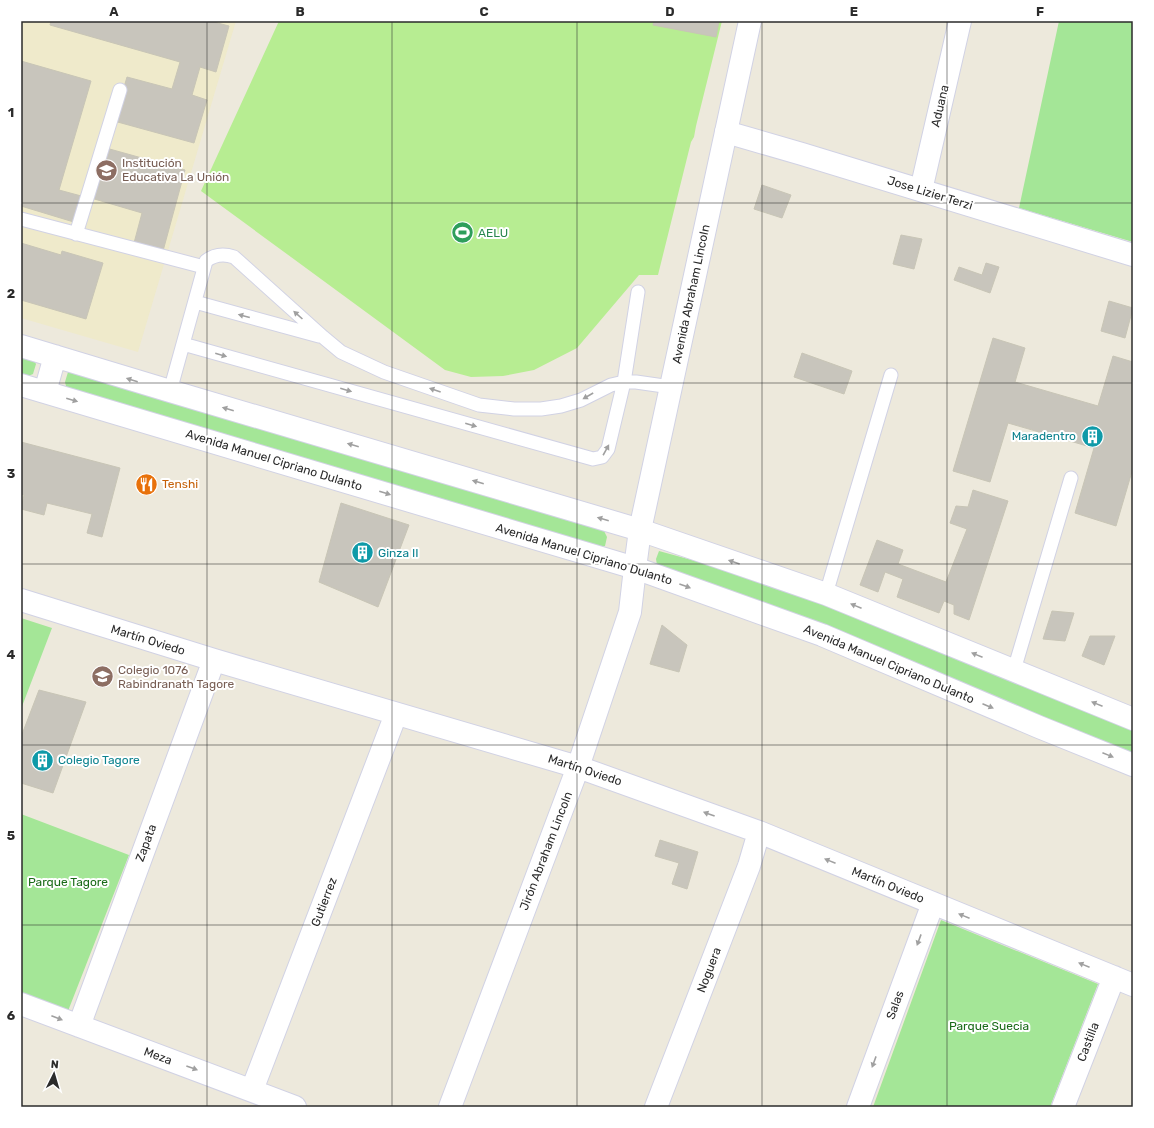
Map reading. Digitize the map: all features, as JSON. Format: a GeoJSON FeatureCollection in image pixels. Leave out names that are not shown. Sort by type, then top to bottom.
{"type":"FeatureCollection","features":[{"type":"Feature","properties":{"kind":"street","name":"Avenida Abraham Lincoln"},"geometry":{"type":"LineString","coordinates":[[635,568],[640,530],[750,21]]}},
{"type":"Feature","properties":{"kind":"street","name":"Aduana"},"geometry":{"type":"LineString","coordinates":[[921,190],[960,21]]}},
{"type":"Feature","properties":{"kind":"street","name":"Jose Lizier Terzi"},"geometry":{"type":"LineString","coordinates":[[726,132],[810,156],[1133,255]]}},
{"type":"Feature","properties":{"kind":"street"},"geometry":{"type":"LineString","coordinates":[[21,346],[640,530],[826,594],[1133,719]]}},
{"type":"Feature","properties":{"kind":"street"},"geometry":{"type":"LineString","coordinates":[[45,392],[55,356]]}},
{"type":"Feature","properties":{"kind":"street","name":"Avenida Manuel Cipriano Dulanto"},"geometry":{"type":"LineString","coordinates":[[21,385],[635,568],[822,635],[1133,765]]}},
{"type":"Feature","properties":{"kind":"street","name":"Jirón Abraham Lincoln"},"geometry":{"type":"LineString","coordinates":[[450,1107],[578,767],[630,612],[635,568]]}},
{"type":"Feature","properties":{"kind":"street","name":"Martín Oviedo"},"geometry":{"type":"LineString","coordinates":[[21,600],[214,660],[578,767],[759,832],[1123,981]]}},
{"type":"Feature","properties":{"kind":"street","name":"Zapata"},"geometry":{"type":"LineString","coordinates":[[79,1026],[214,660]]}},
{"type":"Feature","properties":{"kind":"street","name":"Gutierrez"},"geometry":{"type":"LineString","coordinates":[[252,1090],[396,714]]}},
{"type":"Feature","properties":{"kind":"street","name":"Noguera"},"geometry":{"type":"LineString","coordinates":[[656,1107],[749,866],[759,832]]}},
{"type":"Feature","properties":{"kind":"street","name":"Salas"},"geometry":{"type":"LineString","coordinates":[[858,1107],[933,903]]}},
{"type":"Feature","properties":{"kind":"street","name":"Castilla"},"geometry":{"type":"LineString","coordinates":[[1063,1107],[1123,981]]}},
{"type":"Feature","properties":{"kind":"street","name":"Meza"},"geometry":{"type":"LineString","coordinates":[[21,1004],[295,1107]]}},
{"type":"Feature","properties":{"kind":"lane"},"geometry":{"type":"LineString","coordinates":[[76,234],[120,90]]}},
{"type":"Feature","properties":{"kind":"lane"},"geometry":{"type":"LineString","coordinates":[[21,219],[204,268]]}},
{"type":"Feature","properties":{"kind":"lane"},"geometry":{"type":"LineString","coordinates":[[170,391],[206,261],[210,257],[226,254],[234,257],[341,352],[384,372],[479,405],[514,409],[541,409],[561,406],[581,400],[611,385],[624,382],[636,382],[671,387]]}},
{"type":"Feature","properties":{"kind":"lane"},"geometry":{"type":"LineString","coordinates":[[184,344],[593,459],[602,457],[608,450],[624,382],[638,292]]}},
{"type":"Feature","properties":{"kind":"lane"},"geometry":{"type":"LineString","coordinates":[[194,302],[323,337]]}},
{"type":"Feature","properties":{"kind":"lane"},"geometry":{"type":"LineString","coordinates":[[826,594],[891,375]]}},
{"type":"Feature","properties":{"kind":"lane"},"geometry":{"type":"LineString","coordinates":[[1014,670],[1071,478]]}},
{"type":"Feature","properties":{"kind":"shaded area","name":"Institución Educativa La Unión"},"geometry":{"type":"Polygon","coordinates":[[[21,21],[236,21],[138,352],[21,318],[21,21]]]}},
{"type":"Feature","properties":{"kind":"green space","name":"AELU"},"geometry":{"type":"Polygon","coordinates":[[[279,21],[722,21],[658,275],[639,275],[577,348],[534,370],[503,376],[471,377],[445,370],[201,191],[279,21]]]}},
{"type":"Feature","properties":{"kind":"green space"},"geometry":{"type":"Polygon","coordinates":[[[1059,21],[1133,21],[1133,242],[1019,208],[1059,21]]]}},
{"type":"Feature","properties":{"kind":"green space"},"geometry":{"type":"Polygon","coordinates":[[[21,355],[33,359],[36,364],[33,374],[26,377],[21,376],[21,355]]]}},
{"type":"Feature","properties":{"kind":"green space"},"geometry":{"type":"Polygon","coordinates":[[[76,371],[603,529],[607,537],[605,546],[596,547],[67,390],[65,382],[68,372],[76,371]]]}},
{"type":"Feature","properties":{"kind":"green space"},"geometry":{"type":"Polygon","coordinates":[[[659,551],[699,562],[840,610],[1133,729],[1133,754],[657,565],[656,559],[659,551]]]}},
{"type":"Feature","properties":{"kind":"green space"},"geometry":{"type":"Polygon","coordinates":[[[21,618],[52,628],[21,709],[21,618]]]}},
{"type":"Feature","properties":{"kind":"green space","name":"Parque Tagore"},"geometry":{"type":"Polygon","coordinates":[[[21,814],[129,855],[68,1011],[21,993],[21,814]]]}},
{"type":"Feature","properties":{"kind":"green space","name":"Parque Suecia"},"geometry":{"type":"Polygon","coordinates":[[[941,920],[1098,984],[1050,1107],[873,1107],[941,920]]]}},
{"type":"Feature","properties":{"kind":"building"},"geometry":{"type":"Polygon","coordinates":[[[51,21],[210,21],[229,26],[216,72],[200,67],[192,95],[207,100],[194,143],[114,121],[127,77],[172,89],[180,62],[50,25],[51,21]]]}},
{"type":"Feature","properties":{"kind":"building"},"geometry":{"type":"Polygon","coordinates":[[[654,21],[719,21],[716,37],[653,25],[654,21]]]}},
{"type":"Feature","properties":{"kind":"building"},"geometry":{"type":"Polygon","coordinates":[[[21,61],[91,81],[59,190],[85,197],[77,223],[21,206],[21,61]]]}},
{"type":"Feature","properties":{"kind":"building"},"geometry":{"type":"Polygon","coordinates":[[[106,148],[185,170],[163,251],[134,243],[142,213],[91,198],[106,148]]]}},
{"type":"Feature","properties":{"kind":"building"},"geometry":{"type":"Polygon","coordinates":[[[762,185],[791,195],[782,218],[754,209],[762,185]]]}},
{"type":"Feature","properties":{"kind":"building"},"geometry":{"type":"Polygon","coordinates":[[[901,235],[922,239],[914,269],[893,264],[901,235]]]}},
{"type":"Feature","properties":{"kind":"building"},"geometry":{"type":"Polygon","coordinates":[[[21,243],[61,255],[62,251],[103,263],[86,319],[21,300],[21,243]]]}},
{"type":"Feature","properties":{"kind":"building"},"geometry":{"type":"Polygon","coordinates":[[[986,263],[999,267],[990,293],[954,280],[959,267],[982,275],[986,263]]]}},
{"type":"Feature","properties":{"kind":"building"},"geometry":{"type":"Polygon","coordinates":[[[1109,301],[1133,308],[1125,338],[1101,331],[1109,301]]]}},
{"type":"Feature","properties":{"kind":"building","name":"Maradentro"},"geometry":{"type":"Polygon","coordinates":[[[993,338],[1025,348],[1015,382],[1098,406],[1113,356],[1133,362],[1133,468],[1116,526],[1075,513],[1094,448],[1008,423],[990,482],[953,471],[993,338]]]}},
{"type":"Feature","properties":{"kind":"building"},"geometry":{"type":"Polygon","coordinates":[[[802,353],[852,371],[844,394],[794,377],[802,353]]]}},
{"type":"Feature","properties":{"kind":"building"},"geometry":{"type":"Polygon","coordinates":[[[21,442],[120,468],[102,537],[87,533],[92,514],[47,503],[44,515],[21,509],[24,495],[21,494],[21,442]]]}},
{"type":"Feature","properties":{"kind":"building"},"geometry":{"type":"Polygon","coordinates":[[[973,490],[1008,501],[969,620],[954,614],[954,605],[944,601],[939,613],[897,597],[903,579],[885,572],[878,592],[860,585],[877,540],[903,550],[898,564],[946,582],[967,529],[950,523],[956,506],[968,507],[973,490]]]}},
{"type":"Feature","properties":{"kind":"building","name":"Ginza II"},"geometry":{"type":"Polygon","coordinates":[[[341,503],[409,525],[378,607],[319,582],[341,503]]]}},
{"type":"Feature","properties":{"kind":"building"},"geometry":{"type":"Polygon","coordinates":[[[1052,611],[1074,613],[1065,641],[1043,639],[1052,611]]]}},
{"type":"Feature","properties":{"kind":"building"},"geometry":{"type":"Polygon","coordinates":[[[662,625],[687,645],[679,672],[650,664],[662,625]]]}},
{"type":"Feature","properties":{"kind":"building"},"geometry":{"type":"Polygon","coordinates":[[[1090,636],[1115,636],[1104,665],[1082,656],[1090,636]]]}},
{"type":"Feature","properties":{"kind":"building","name":"Colegio Tagore"},"geometry":{"type":"Polygon","coordinates":[[[39,690],[86,702],[53,793],[21,783],[21,737],[39,690]]]}},
{"type":"Feature","properties":{"kind":"building"},"geometry":{"type":"Polygon","coordinates":[[[660,840],[698,852],[687,889],[672,884],[679,863],[655,856],[660,840]]]}},
{"type":"Feature","properties":{"kind":"place","name":"Institución Educativa La Unión"},"geometry":{"type":"Point","coordinates":[107,170]}},
{"type":"Feature","properties":{"kind":"place","name":"AELU"},"geometry":{"type":"Point","coordinates":[463,233]}},
{"type":"Feature","properties":{"kind":"place","name":"Maradentro"},"geometry":{"type":"Point","coordinates":[1092,436]}},
{"type":"Feature","properties":{"kind":"place","name":"Tenshi"},"geometry":{"type":"Point","coordinates":[146,484]}},
{"type":"Feature","properties":{"kind":"place","name":"Ginza II"},"geometry":{"type":"Point","coordinates":[363,553]}},
{"type":"Feature","properties":{"kind":"place","name":"Colegio 1076 Rabindranath Tagore"},"geometry":{"type":"Point","coordinates":[102,677]}},
{"type":"Feature","properties":{"kind":"place","name":"Colegio Tagore"},"geometry":{"type":"Point","coordinates":[43,760]}}]}
